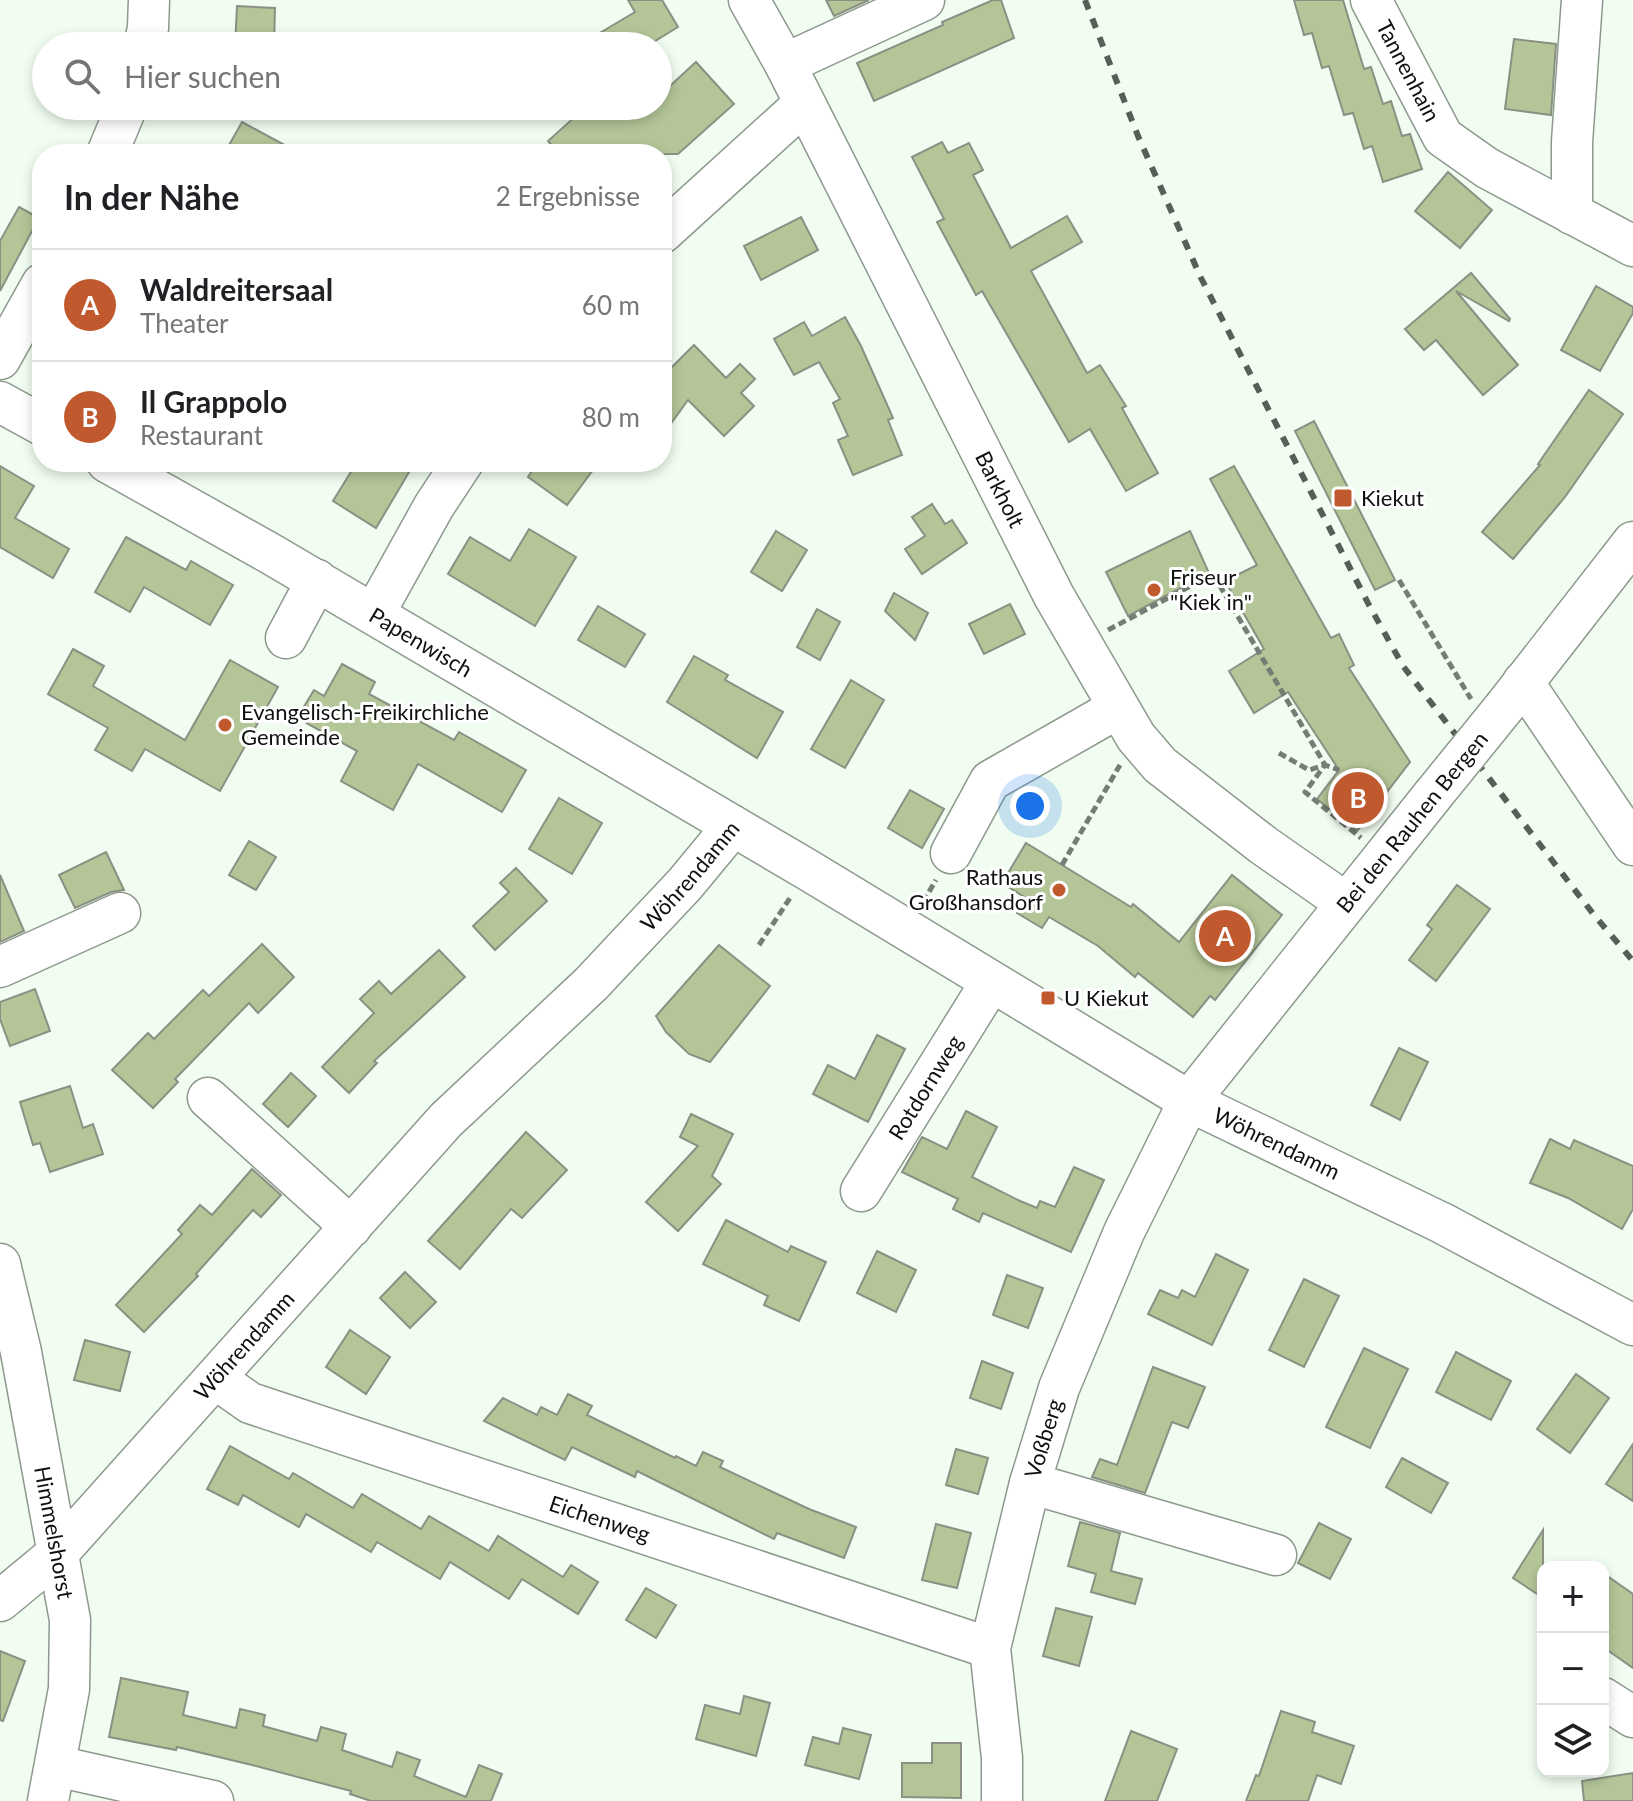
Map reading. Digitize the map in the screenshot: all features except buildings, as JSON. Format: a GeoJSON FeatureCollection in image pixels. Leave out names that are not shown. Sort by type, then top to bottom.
{"type":"FeatureCollection","features":[{"type":"Feature","properties":{"kind":"street"},"geometry":{"type":"LineString","coordinates":[[147,32],[149,0]]}},
{"type":"Feature","properties":{"kind":"street","name":"Barkholt"},"geometry":{"type":"LineString","coordinates":[[749,0],[785,64],[1054,596],[1127,722],[1160,765],[1263,845],[1346,903]]}},
{"type":"Feature","properties":{"kind":"street"},"geometry":{"type":"LineString","coordinates":[[785,64],[924,0]]}},
{"type":"Feature","properties":{"kind":"street","name":"Tannenhain"},"geometry":{"type":"LineString","coordinates":[[1371,0],[1443,137],[1487,168],[1633,246]]}},
{"type":"Feature","properties":{"kind":"street"},"geometry":{"type":"LineString","coordinates":[[1572,214],[1572,142],[1582,0]]}},
{"type":"Feature","properties":{"kind":"street"},"geometry":{"type":"LineString","coordinates":[[672,224],[804,104]]}},
{"type":"Feature","properties":{"kind":"street"},"geometry":{"type":"LineString","coordinates":[[111,144],[121,120]]}},
{"type":"Feature","properties":{"kind":"street"},"geometry":{"type":"LineString","coordinates":[[0,359],[32,302]]}},
{"type":"Feature","properties":{"kind":"street"},"geometry":{"type":"LineString","coordinates":[[0,402],[32,420]]}},
{"type":"Feature","properties":{"kind":"street","name":"Papenwisch"},"geometry":{"type":"LineString","coordinates":[[125,472],[317,580],[733,826]]}},
{"type":"Feature","properties":{"kind":"street"},"geometry":{"type":"LineString","coordinates":[[374,614],[456,472]]}},
{"type":"Feature","properties":{"kind":"street","name":"Bei den Rauhen Bergen"},"geometry":{"type":"LineString","coordinates":[[1189,1101],[1633,542]]}},
{"type":"Feature","properties":{"kind":"street"},"geometry":{"type":"LineString","coordinates":[[286,638],[317,580]]}},
{"type":"Feature","properties":{"kind":"street"},"geometry":{"type":"LineString","coordinates":[[1515,694],[1633,845]]}},
{"type":"Feature","properties":{"kind":"street"},"geometry":{"type":"LineString","coordinates":[[951,853],[990,781],[1127,722]]}},
{"type":"Feature","properties":{"kind":"street","name":"Wöhrendamm"},"geometry":{"type":"LineString","coordinates":[[0,1601],[58,1553],[446,1120],[591,984],[685,884],[733,826],[1189,1101],[1491,1248],[1633,1325]]}},
{"type":"Feature","properties":{"kind":"street"},"geometry":{"type":"LineString","coordinates":[[0,967],[120,913]]}},
{"type":"Feature","properties":{"kind":"street","name":"Rotdornweg"},"geometry":{"type":"LineString","coordinates":[[861,1191],[991,982]]}},
{"type":"Feature","properties":{"kind":"street"},"geometry":{"type":"LineString","coordinates":[[208,1098],[351,1227]]}},
{"type":"Feature","properties":{"kind":"street","name":"Voßberg"},"geometry":{"type":"LineString","coordinates":[[1002,1801],[1002,1758],[990,1648],[1030,1483],[1059,1388],[1124,1232],[1189,1101]]}},
{"type":"Feature","properties":{"kind":"street","name":"Himmelshorst"},"geometry":{"type":"LineString","coordinates":[[0,1268],[21,1352],[70,1620],[69,1689],[52,1783]]}},
{"type":"Feature","properties":{"kind":"street","name":"Eichenweg"},"geometry":{"type":"LineString","coordinates":[[216,1379],[250,1403],[990,1648]]}},
{"type":"Feature","properties":{"kind":"street"},"geometry":{"type":"LineString","coordinates":[[1030,1483],[1276,1555]]}},
{"type":"Feature","properties":{"kind":"street"},"geometry":{"type":"LineString","coordinates":[[1609,1702],[1633,1717]]}},
{"type":"Feature","properties":{"kind":"street"},"geometry":{"type":"LineString","coordinates":[[52,1783],[213,1801]]}},
{"type":"Feature","properties":{"kind":"path"},"geometry":{"type":"LineString","coordinates":[[1081,644],[1213,574],[1325,765]]}},
{"type":"Feature","properties":{"kind":"path"},"geometry":{"type":"LineString","coordinates":[[1399,580],[1461,686]]}},
{"type":"Feature","properties":{"kind":"path"},"geometry":{"type":"LineString","coordinates":[[1062,865],[1127,722]]}},
{"type":"Feature","properties":{"kind":"path"},"geometry":{"type":"LineString","coordinates":[[1279,753],[1309,770],[1325,765],[1339,770]]}},
{"type":"Feature","properties":{"kind":"path"},"geometry":{"type":"LineString","coordinates":[[1325,765],[1305,792],[1384,857]]}},
{"type":"Feature","properties":{"kind":"path"},"geometry":{"type":"LineString","coordinates":[[907,931],[951,853]]}},
{"type":"Feature","properties":{"kind":"path"},"geometry":{"type":"LineString","coordinates":[[759,945],[808,870]]}},
{"type":"Feature","properties":{"kind":"railway"},"geometry":{"type":"LineString","coordinates":[[1085,0],[1138,136],[1201,278],[1403,666],[1594,915],[1633,961]]}},
{"type":"Feature","properties":{"kind":"place","name":"Kiekut"},"geometry":{"type":"Point","coordinates":[1343,498]}},
{"type":"Feature","properties":{"kind":"place","name":"Friseur \"Kiek in\""},"geometry":{"type":"Point","coordinates":[1154,590]}},
{"type":"Feature","properties":{"kind":"place","name":"Evangelisch-Freikirchliche Gemeinde"},"geometry":{"type":"Point","coordinates":[225,725]}},
{"type":"Feature","properties":{"kind":"place","name":"Il Grappolo"},"geometry":{"type":"Point","coordinates":[1358,798]}},
{"type":"Feature","properties":{"kind":"place","name":"Rathaus Großhansdorf"},"geometry":{"type":"Point","coordinates":[1059,890]}},
{"type":"Feature","properties":{"kind":"place","name":"Waldreitersaal"},"geometry":{"type":"Point","coordinates":[1225,936]}},
{"type":"Feature","properties":{"kind":"place","name":"U Kiekut"},"geometry":{"type":"Point","coordinates":[1048,998]}}]}
